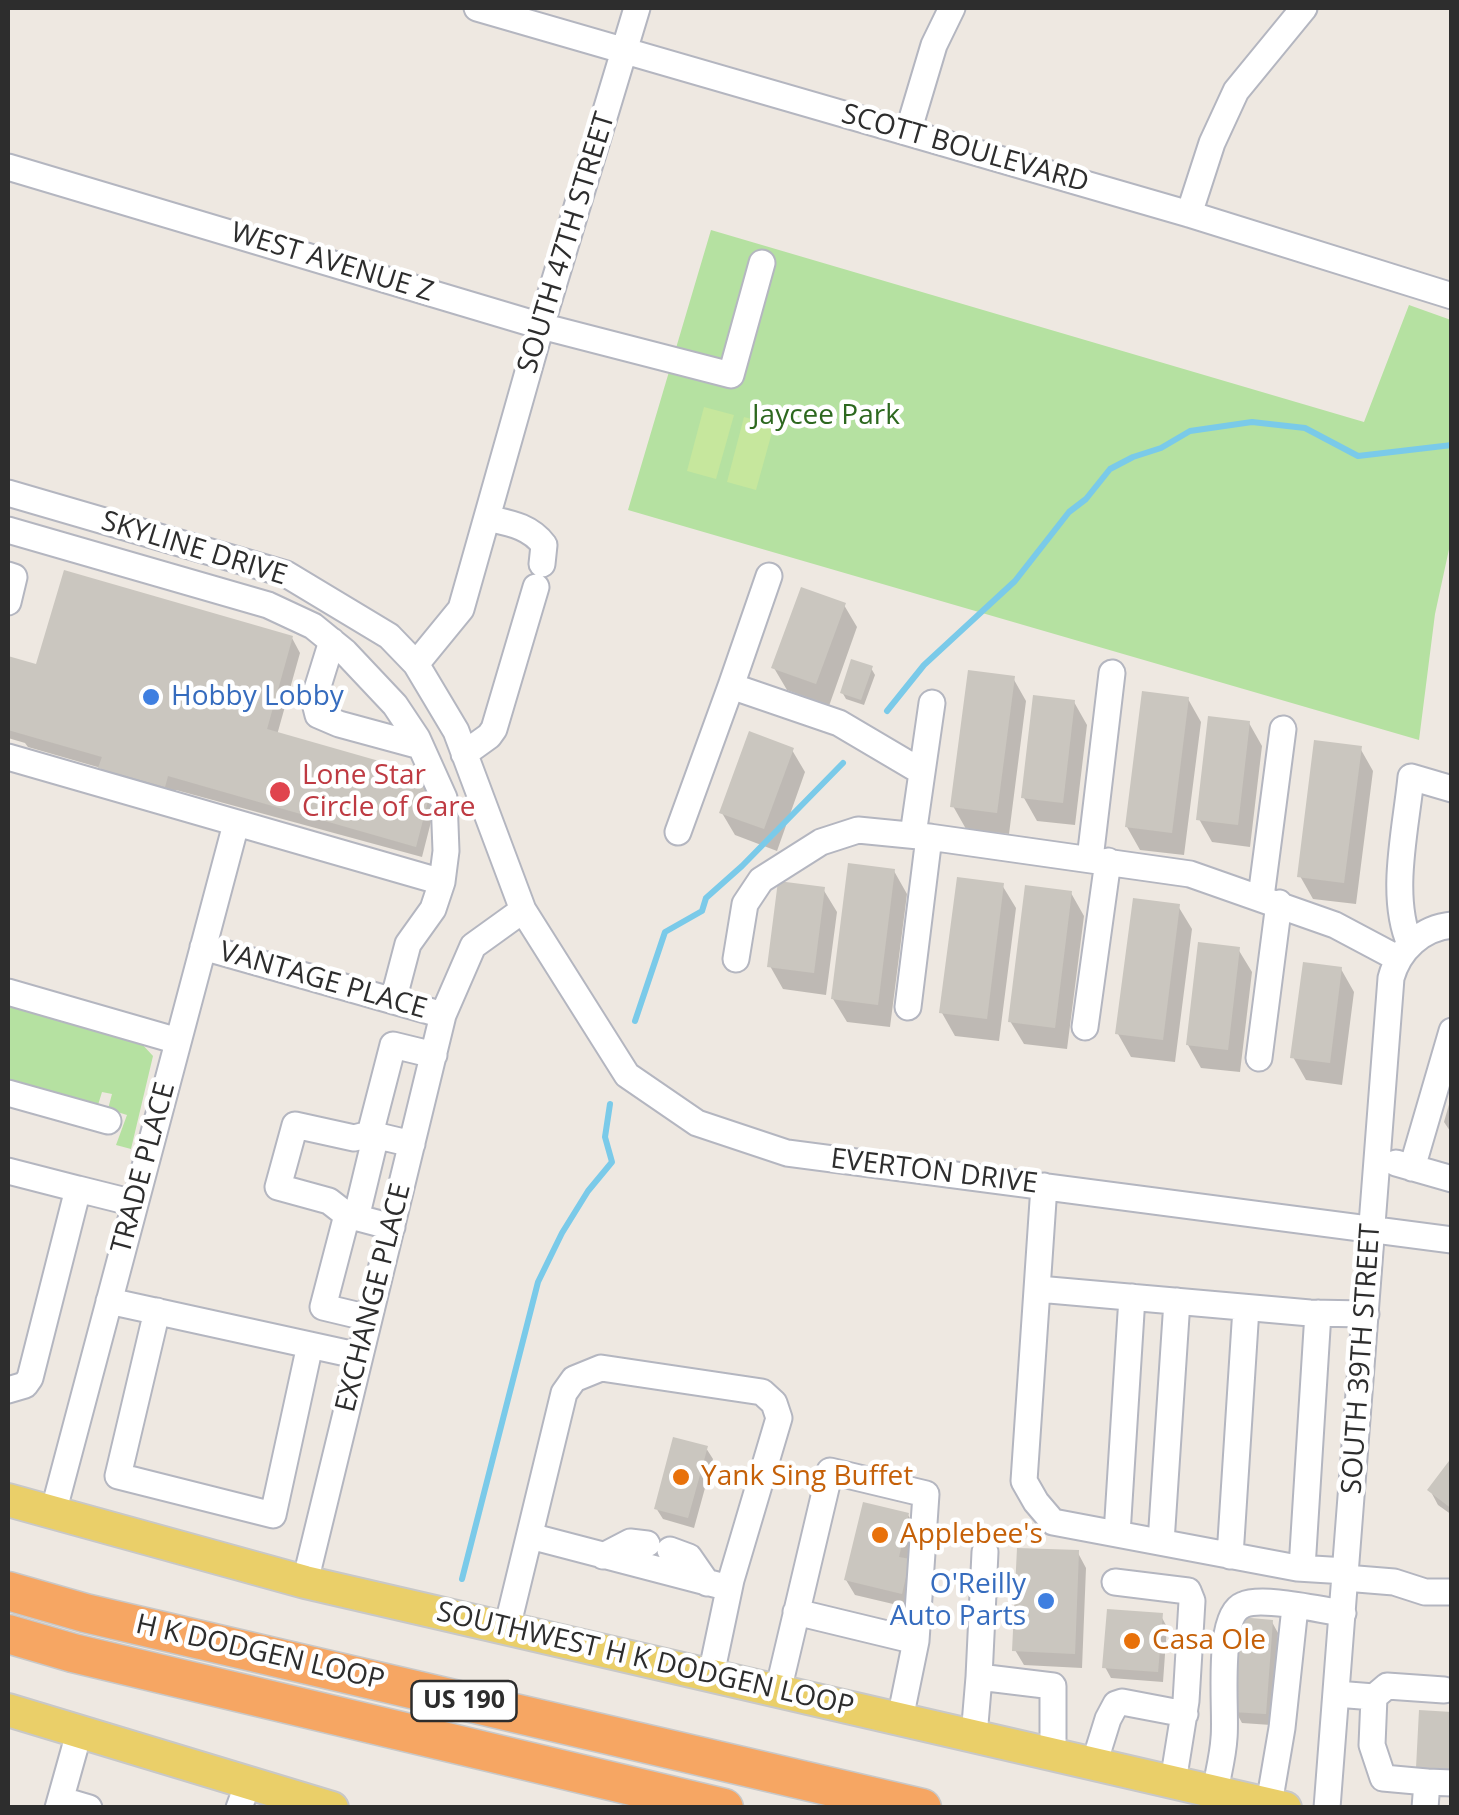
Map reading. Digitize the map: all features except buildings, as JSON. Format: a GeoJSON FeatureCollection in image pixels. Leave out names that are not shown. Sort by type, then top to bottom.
{"type":"FeatureCollection","features":[{"type":"Feature","properties":{"kind":"highway","name":"H K DODGEN LOOP"},"geometry":{"type":"LineString","coordinates":[[8,1591],[85,1613],[922,1808]]}},
{"type":"Feature","properties":{"kind":"highway","name":"H K DODGEN LOOP"},"geometry":{"type":"LineString","coordinates":[[8,1634],[73,1653],[724,1808]]}},
{"type":"Feature","properties":{"kind":"main road","name":"SOUTHWEST H K DODGEN LOOP"},"geometry":{"type":"LineString","coordinates":[[8,1500],[305,1582],[1277,1806]]}},
{"type":"Feature","properties":{"kind":"main road"},"geometry":{"type":"LineString","coordinates":[[8,1710],[243,1795],[332,1808]]}},
{"type":"Feature","properties":{"kind":"street","name":"SCOTT BOULEVARD"},"geometry":{"type":"LineString","coordinates":[[477,8],[1190,214],[1452,296]]}},
{"type":"Feature","properties":{"kind":"street","name":"SOUTH 47TH STREET"},"geometry":{"type":"LineString","coordinates":[[416,664],[461,609],[637,8]]}},
{"type":"Feature","properties":{"kind":"street"},"geometry":{"type":"LineString","coordinates":[[908,132],[934,45],[952,8]]}},
{"type":"Feature","properties":{"kind":"street"},"geometry":{"type":"LineString","coordinates":[[1190,214],[1212,143],[1236,92],[1304,8]]}},
{"type":"Feature","properties":{"kind":"street","name":"WEST AVENUE Z"},"geometry":{"type":"LineString","coordinates":[[8,167],[541,326],[731,375],[762,263]]}},
{"type":"Feature","properties":{"kind":"street","name":"SKYLINE DRIVE"},"geometry":{"type":"LineString","coordinates":[[8,493],[286,574],[389,636],[416,664],[456,731],[464,754]]}},
{"type":"Feature","properties":{"kind":"street"},"geometry":{"type":"LineString","coordinates":[[464,754],[494,729],[539,576],[544,545],[523,527],[487,518]]}},
{"type":"Feature","properties":{"kind":"street"},"geometry":{"type":"LineString","coordinates":[[8,530],[268,605],[313,626],[395,705],[420,746],[444,798],[446,852],[442,882],[432,908],[408,944],[394,1000]]}},
{"type":"Feature","properties":{"kind":"street"},"geometry":{"type":"LineString","coordinates":[[8,575],[14,577],[8,602]]}},
{"type":"Feature","properties":{"kind":"street"},"geometry":{"type":"LineString","coordinates":[[678,832],[769,576]]}},
{"type":"Feature","properties":{"kind":"street"},"geometry":{"type":"LineString","coordinates":[[332,642],[314,699],[318,715],[420,746]]}},
{"type":"Feature","properties":{"kind":"street"},"geometry":{"type":"LineString","coordinates":[[1085,1027],[1112,673]]}},
{"type":"Feature","properties":{"kind":"street"},"geometry":{"type":"LineString","coordinates":[[730,686],[839,724],[922,772]]}},
{"type":"Feature","properties":{"kind":"street"},"geometry":{"type":"LineString","coordinates":[[908,1007],[922,772],[932,703]]}},
{"type":"Feature","properties":{"kind":"street"},"geometry":{"type":"LineString","coordinates":[[1259,1058],[1284,729]]}},
{"type":"Feature","properties":{"kind":"street","name":"EVERTON DRIVE"},"geometry":{"type":"LineString","coordinates":[[464,754],[523,910],[627,1075],[697,1123],[787,1154],[1452,1240]]}},
{"type":"Feature","properties":{"kind":"street"},"geometry":{"type":"LineString","coordinates":[[8,757],[442,882]]}},
{"type":"Feature","properties":{"kind":"street"},"geometry":{"type":"LineString","coordinates":[[1404,951],[1399,903],[1412,778],[1452,789]]}},
{"type":"Feature","properties":{"kind":"street","name":"TRADE PLACE"},"geometry":{"type":"LineString","coordinates":[[53,1513],[236,824]]}},
{"type":"Feature","properties":{"kind":"street"},"geometry":{"type":"LineString","coordinates":[[736,959],[745,904],[761,880],[821,842],[858,830],[1190,874],[1404,951]]}},
{"type":"Feature","properties":{"kind":"street","name":"EXCHANGE PLACE"},"geometry":{"type":"LineString","coordinates":[[305,1582],[444,1015],[473,946],[523,910]]}},
{"type":"Feature","properties":{"kind":"street"},"geometry":{"type":"LineString","coordinates":[[1404,951],[1442,927]]}},
{"type":"Feature","properties":{"kind":"street","name":"VANTAGE PLACE"},"geometry":{"type":"LineString","coordinates":[[203,946],[444,1015]]}},
{"type":"Feature","properties":{"kind":"street","name":"SOUTH 39TH STREET"},"geometry":{"type":"LineString","coordinates":[[1327,1808],[1392,978],[1404,951]]}},
{"type":"Feature","properties":{"kind":"street"},"geometry":{"type":"LineString","coordinates":[[8,992],[178,1042]]}},
{"type":"Feature","properties":{"kind":"street"},"geometry":{"type":"LineString","coordinates":[[1412,1168],[1452,1031]]}},
{"type":"Feature","properties":{"kind":"street"},"geometry":{"type":"LineString","coordinates":[[369,1318],[324,1307],[373,1134],[393,1044],[434,1055]]}},
{"type":"Feature","properties":{"kind":"street"},"geometry":{"type":"LineString","coordinates":[[8,1093],[108,1122]]}},
{"type":"Feature","properties":{"kind":"street"},"geometry":{"type":"LineString","coordinates":[[392,1227],[351,1216],[329,1202],[278,1187],[295,1124],[354,1138],[373,1134],[412,1144]]}},
{"type":"Feature","properties":{"kind":"street"},"geometry":{"type":"LineString","coordinates":[[1377,1158],[1452,1178]]}},
{"type":"Feature","properties":{"kind":"street"},"geometry":{"type":"LineString","coordinates":[[8,1171],[134,1203]]}},
{"type":"Feature","properties":{"kind":"street"},"geometry":{"type":"LineString","coordinates":[[1044,1186],[1024,1481],[1053,1522],[1394,1582],[1425,1592],[1452,1592]]}},
{"type":"Feature","properties":{"kind":"street"},"geometry":{"type":"LineString","coordinates":[[8,1390],[25,1385],[30,1378],[78,1189]]}},
{"type":"Feature","properties":{"kind":"street"},"geometry":{"type":"LineString","coordinates":[[1038,1289],[1246,1308],[1366,1314]]}},
{"type":"Feature","properties":{"kind":"street"},"geometry":{"type":"LineString","coordinates":[[1117,1534],[1132,1297]]}},
{"type":"Feature","properties":{"kind":"street"},"geometry":{"type":"LineString","coordinates":[[109,1301],[360,1356]]}},
{"type":"Feature","properties":{"kind":"street"},"geometry":{"type":"LineString","coordinates":[[1161,1542],[1177,1301]]}},
{"type":"Feature","properties":{"kind":"street"},"geometry":{"type":"LineString","coordinates":[[1230,1556],[1246,1308]]}},
{"type":"Feature","properties":{"kind":"street"},"geometry":{"type":"LineString","coordinates":[[157,1311],[118,1476],[274,1515],[310,1345]]}},
{"type":"Feature","properties":{"kind":"street"},"geometry":{"type":"LineString","coordinates":[[1302,1568],[1318,1313]]}},
{"type":"Feature","properties":{"kind":"street"},"geometry":{"type":"LineString","coordinates":[[507,1628],[564,1393],[574,1379],[602,1368],[762,1392],[774,1403],[779,1418],[718,1585],[711,1676]]}},
{"type":"Feature","properties":{"kind":"street"},"geometry":{"type":"LineString","coordinates":[[778,1691],[830,1471],[926,1494],[916,1641],[900,1719]]}},
{"type":"Feature","properties":{"kind":"street"},"geometry":{"type":"LineString","coordinates":[[530,1536],[718,1585]]}},
{"type":"Feature","properties":{"kind":"street"},"geometry":{"type":"LineString","coordinates":[[603,1556],[630,1542],[658,1547],[689,1557],[718,1585]]}},
{"type":"Feature","properties":{"kind":"street"},"geometry":{"type":"LineString","coordinates":[[974,1736],[984,1552]]}},
{"type":"Feature","properties":{"kind":"street"},"geometry":{"type":"LineString","coordinates":[[1114,1582],[1188,1591],[1192,1601],[1185,1714],[1173,1782]]}},
{"type":"Feature","properties":{"kind":"street"},"geometry":{"type":"LineString","coordinates":[[1215,1792],[1224,1738],[1226,1645],[1233,1613],[1242,1604],[1262,1602],[1342,1613]]}},
{"type":"Feature","properties":{"kind":"street"},"geometry":{"type":"LineString","coordinates":[[1277,1806],[1295,1608]]}},
{"type":"Feature","properties":{"kind":"street"},"geometry":{"type":"LineString","coordinates":[[796,1612],[916,1641]]}},
{"type":"Feature","properties":{"kind":"street"},"geometry":{"type":"LineString","coordinates":[[979,1678],[1054,1686],[1053,1754]]}},
{"type":"Feature","properties":{"kind":"street"},"geometry":{"type":"LineString","coordinates":[[1336,1694],[1374,1697],[1387,1686],[1444,1690]]}},
{"type":"Feature","properties":{"kind":"street"},"geometry":{"type":"LineString","coordinates":[[1374,1697],[1372,1744],[1383,1778],[1435,1791]]}},
{"type":"Feature","properties":{"kind":"street"},"geometry":{"type":"LineString","coordinates":[[1094,1764],[1116,1704],[1185,1714]]}},
{"type":"Feature","properties":{"kind":"street"},"geometry":{"type":"LineString","coordinates":[[79,1733],[60,1804],[89,1808]]}},
{"type":"Feature","properties":{"kind":"green space","name":"Jaycee Park"},"geometry":{"type":"Polygon","coordinates":[[[711,230],[1364,422],[1409,305],[1451,320],[1451,540],[1435,614],[1419,740],[628,510],[711,230]]]}},
{"type":"Feature","properties":{"kind":"green space"},"geometry":{"type":"Polygon","coordinates":[[[704,407],[734,415],[716,479],[687,471],[704,407]]]}},
{"type":"Feature","properties":{"kind":"green space"},"geometry":{"type":"Polygon","coordinates":[[[744,417],[774,425],[756,490],[727,482],[744,417]]]}},
{"type":"Feature","properties":{"kind":"green space"},"geometry":{"type":"Polygon","coordinates":[[[8,1002],[141,1043],[153,1056],[131,1149],[116,1145],[127,1115],[108,1109],[112,1094],[102,1092],[98,1105],[8,1079],[8,1002]]]}},
{"type":"Feature","properties":{"kind":"waterway"},"geometry":{"type":"LineString","coordinates":[[887,711],[924,665],[1015,581],[1069,512],[1086,499],[1110,469],[1133,457],[1161,448],[1190,431],[1252,422],[1305,428],[1358,456],[1452,445]]}},
{"type":"Feature","properties":{"kind":"waterway"},"geometry":{"type":"LineString","coordinates":[[635,1021],[665,932],[702,911],[706,898],[843,763]]}},
{"type":"Feature","properties":{"kind":"waterway"},"geometry":{"type":"LineString","coordinates":[[462,1579],[538,1282],[562,1233],[612,1162],[605,1137],[610,1104]]}},
{"type":"Feature","properties":{"kind":"place","name":"Hobby Lobby"},"geometry":{"type":"Point","coordinates":[151,697]}},
{"type":"Feature","properties":{"kind":"place","name":"Lone Star Circle of Care"},"geometry":{"type":"Point","coordinates":[280,792]}},
{"type":"Feature","properties":{"kind":"place","name":"Yank Sing Buffet"},"geometry":{"type":"Point","coordinates":[681,1477]}},
{"type":"Feature","properties":{"kind":"place","name":"Applebee's"},"geometry":{"type":"Point","coordinates":[880,1535]}},
{"type":"Feature","properties":{"kind":"place","name":"O'Reilly Auto Parts"},"geometry":{"type":"Point","coordinates":[1046,1601]}},
{"type":"Feature","properties":{"kind":"place","name":"Casa Ole"},"geometry":{"type":"Point","coordinates":[1132,1641]}}]}
